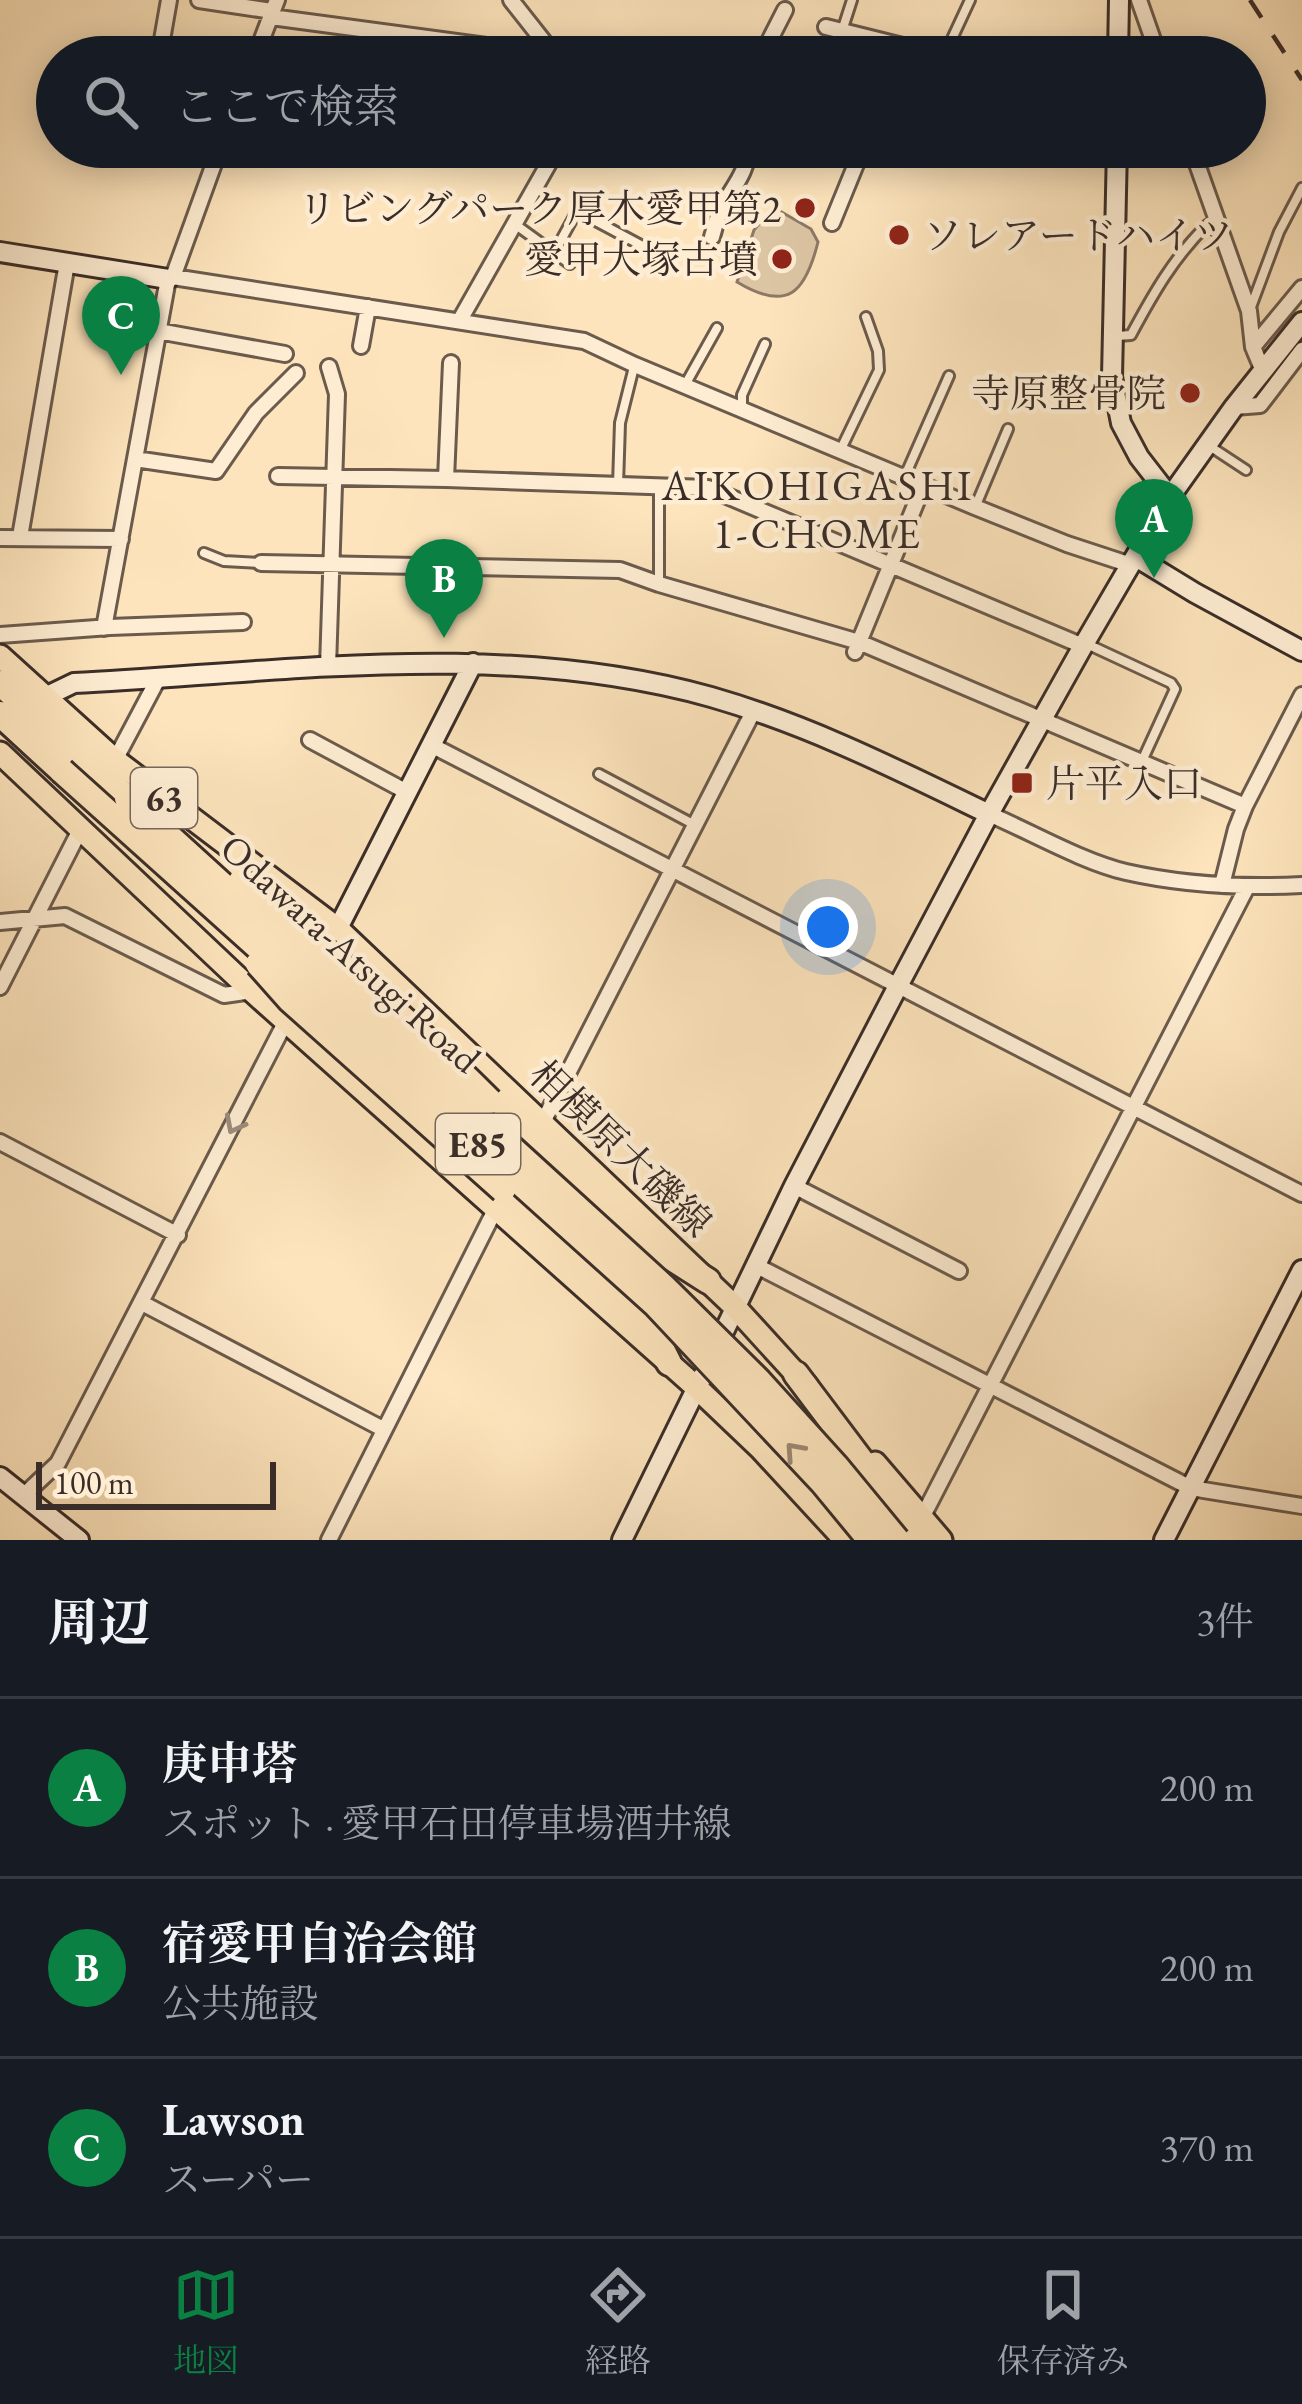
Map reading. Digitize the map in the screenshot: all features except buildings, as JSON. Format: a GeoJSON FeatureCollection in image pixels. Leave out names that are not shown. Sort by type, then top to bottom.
{"type":"FeatureCollection","features":[{"type":"Feature","properties":{"kind":"highway","name":"Odawara-Atsugi Road"},"geometry":{"type":"LineString","coordinates":[[0,683],[69,762],[200,895],[655,1304],[870,1540]]}},
{"type":"Feature","properties":{"kind":"highway","name":"Odawara-Atsugi Road"},"geometry":{"type":"LineString","coordinates":[[0,714],[128,798],[663,1286],[774,1397],[897,1540]]}},
{"type":"Feature","properties":{"kind":"highway"},"geometry":{"type":"LineString","coordinates":[[128,798],[206,852],[364,981],[596,1201],[648,1243],[709,1282]]}},
{"type":"Feature","properties":{"kind":"highway"},"geometry":{"type":"LineString","coordinates":[[200,895],[290,1000],[499,1200],[654,1333],[669,1363]]}},
{"type":"Feature","properties":{"kind":"highway"},"geometry":{"type":"LineString","coordinates":[[796,1374],[856,1454],[922,1528]]}},
{"type":"Feature","properties":{"kind":"main road"},"geometry":{"type":"LineString","coordinates":[[1118,36],[1119,0]]}},
{"type":"Feature","properties":{"kind":"main road"},"geometry":{"type":"LineString","coordinates":[[1116,168],[1112,377],[1121,423],[1139,457],[1170,497]]}},
{"type":"Feature","properties":{"kind":"main road"},"geometry":{"type":"LineString","coordinates":[[0,252],[170,278]]}},
{"type":"Feature","properties":{"kind":"main road"},"geometry":{"type":"LineString","coordinates":[[622,1540],[794,1186],[989,814],[1170,497],[1302,322]]}},
{"type":"Feature","properties":{"kind":"main road"},"geometry":{"type":"LineString","coordinates":[[1134,561],[1302,651]]}},
{"type":"Feature","properties":{"kind":"main road","name":"相模原大磯線"},"geometry":{"type":"LineString","coordinates":[[0,656],[115,760],[338,928],[735,1307],[922,1528],[941,1540]]}},
{"type":"Feature","properties":{"kind":"main road"},"geometry":{"type":"LineString","coordinates":[[286,1021],[473,663]]}},
{"type":"Feature","properties":{"kind":"main road"},"geometry":{"type":"LineString","coordinates":[[45,697],[74,683],[159,677],[328,667],[537,666],[679,688],[754,710],[839,742],[989,814]]}},
{"type":"Feature","properties":{"kind":"main road","name":"63"},"geometry":{"type":"LineString","coordinates":[[0,753],[252,991],[499,1200]]}},
{"type":"Feature","properties":{"kind":"main road"},"geometry":{"type":"LineString","coordinates":[[1164,1540],[1302,1270]]}},
{"type":"Feature","properties":{"kind":"main road"},"geometry":{"type":"LineString","coordinates":[[669,1363],[761,1449],[845,1540]]}},
{"type":"Feature","properties":{"kind":"main road"},"geometry":{"type":"LineString","coordinates":[[0,1477],[79,1540]]}},
{"type":"Feature","properties":{"kind":"street"},"geometry":{"type":"LineString","coordinates":[[163,36],[169,0]]}},
{"type":"Feature","properties":{"kind":"street"},"geometry":{"type":"LineString","coordinates":[[200,0],[273,9],[402,36]]}},
{"type":"Feature","properties":{"kind":"street"},"geometry":{"type":"LineString","coordinates":[[511,0],[539,36]]}},
{"type":"Feature","properties":{"kind":"street"},"geometry":{"type":"LineString","coordinates":[[1139,0],[1152,36]]}},
{"type":"Feature","properties":{"kind":"street"},"geometry":{"type":"LineString","coordinates":[[771,36],[784,10]]}},
{"type":"Feature","properties":{"kind":"street"},"geometry":{"type":"LineString","coordinates":[[834,29],[858,36]]}},
{"type":"Feature","properties":{"kind":"street"},"geometry":{"type":"LineString","coordinates":[[104,628],[170,278],[212,168]]}},
{"type":"Feature","properties":{"kind":"street"},"geometry":{"type":"LineString","coordinates":[[460,320],[546,168]]}},
{"type":"Feature","properties":{"kind":"street"},"geometry":{"type":"LineString","coordinates":[[712,237],[719,212],[735,192],[744,168]]}},
{"type":"Feature","properties":{"kind":"street"},"geometry":{"type":"LineString","coordinates":[[832,223],[834,205],[852,168]]}},
{"type":"Feature","properties":{"kind":"street"},"geometry":{"type":"LineString","coordinates":[[1198,168],[1250,311],[1253,347],[1263,371]]}},
{"type":"Feature","properties":{"kind":"street"},"geometry":{"type":"LineString","coordinates":[[20,537],[67,263]]}},
{"type":"Feature","properties":{"kind":"street"},"geometry":{"type":"LineString","coordinates":[[170,278],[584,341],[1067,544],[1134,561]]}},
{"type":"Feature","properties":{"kind":"street"},"geometry":{"type":"LineString","coordinates":[[1253,347],[1302,288]]}},
{"type":"Feature","properties":{"kind":"street"},"geometry":{"type":"LineString","coordinates":[[361,346],[368,307]]}},
{"type":"Feature","properties":{"kind":"street"},"geometry":{"type":"LineString","coordinates":[[158,331],[285,354]]}},
{"type":"Feature","properties":{"kind":"street"},"geometry":{"type":"LineString","coordinates":[[1234,407],[1260,405],[1293,369],[1302,350]]}},
{"type":"Feature","properties":{"kind":"street"},"geometry":{"type":"LineString","coordinates":[[446,478],[451,363]]}},
{"type":"Feature","properties":{"kind":"street"},"geometry":{"type":"LineString","coordinates":[[328,667],[337,394],[329,367]]}},
{"type":"Feature","properties":{"kind":"street"},"geometry":{"type":"LineString","coordinates":[[135,459],[216,471],[256,413],[296,373]]}},
{"type":"Feature","properties":{"kind":"street"},"geometry":{"type":"LineString","coordinates":[[278,476],[708,488],[1084,645]]}},
{"type":"Feature","properties":{"kind":"street"},"geometry":{"type":"LineString","coordinates":[[857,647],[923,486]]}},
{"type":"Feature","properties":{"kind":"street"},"geometry":{"type":"LineString","coordinates":[[0,538],[121,539]]}},
{"type":"Feature","properties":{"kind":"street"},"geometry":{"type":"LineString","coordinates":[[261,563],[620,570],[857,647],[1043,718],[1245,806]]}},
{"type":"Feature","properties":{"kind":"street"},"geometry":{"type":"LineString","coordinates":[[0,635],[243,622]]}},
{"type":"Feature","properties":{"kind":"street"},"geometry":{"type":"LineString","coordinates":[[115,760],[159,677]]}},
{"type":"Feature","properties":{"kind":"street"},"geometry":{"type":"LineString","coordinates":[[1222,885],[1245,806],[1302,695]]}},
{"type":"Feature","properties":{"kind":"street"},"geometry":{"type":"LineString","coordinates":[[543,1122],[754,710]]}},
{"type":"Feature","properties":{"kind":"street"},"geometry":{"type":"LineString","coordinates":[[310,740],[343,750],[407,792]]}},
{"type":"Feature","properties":{"kind":"street"},"geometry":{"type":"LineString","coordinates":[[431,745],[1302,1194]]}},
{"type":"Feature","properties":{"kind":"street"},"geometry":{"type":"LineString","coordinates":[[989,814],[1126,872],[1247,887],[1302,885]]}},
{"type":"Feature","properties":{"kind":"street"},"geometry":{"type":"LineString","coordinates":[[0,987],[81,828]]}},
{"type":"Feature","properties":{"kind":"street"},"geometry":{"type":"LineString","coordinates":[[922,1528],[1247,887]]}},
{"type":"Feature","properties":{"kind":"street"},"geometry":{"type":"LineString","coordinates":[[0,922],[65,916],[224,995],[252,991]]}},
{"type":"Feature","properties":{"kind":"street"},"geometry":{"type":"LineString","coordinates":[[23,1496],[58,1462],[286,1021]]}},
{"type":"Feature","properties":{"kind":"street"},"geometry":{"type":"LineString","coordinates":[[0,1142],[178,1234]]}},
{"type":"Feature","properties":{"kind":"street"},"geometry":{"type":"LineString","coordinates":[[794,1186],[948,1270]]}},
{"type":"Feature","properties":{"kind":"street"},"geometry":{"type":"LineString","coordinates":[[329,1540],[499,1200]]}},
{"type":"Feature","properties":{"kind":"street"},"geometry":{"type":"LineString","coordinates":[[755,1265],[1191,1488],[1302,1506]]}},
{"type":"Feature","properties":{"kind":"street"},"geometry":{"type":"LineString","coordinates":[[142,1303],[383,1429]]}},
{"type":"Feature","properties":{"kind":"lane"},"geometry":{"type":"LineString","coordinates":[[834,29],[852,0]]}},
{"type":"Feature","properties":{"kind":"lane"},"geometry":{"type":"LineString","coordinates":[[955,36],[970,0]]}},
{"type":"Feature","properties":{"kind":"lane"},"geometry":{"type":"LineString","coordinates":[[1250,311],[1279,232],[1302,188]]}},
{"type":"Feature","properties":{"kind":"lane"},"geometry":{"type":"LineString","coordinates":[[556,251],[577,211],[665,258]]}},
{"type":"Feature","properties":{"kind":"lane"},"geometry":{"type":"LineString","coordinates":[[514,224],[570,264]]}},
{"type":"Feature","properties":{"kind":"lane"},"geometry":{"type":"LineString","coordinates":[[1112,337],[1130,334],[1159,283],[1207,225],[1222,236]]}},
{"type":"Feature","properties":{"kind":"lane"},"geometry":{"type":"LineString","coordinates":[[840,451],[879,370],[866,316]]}},
{"type":"Feature","properties":{"kind":"lane"},"geometry":{"type":"LineString","coordinates":[[685,385],[717,328]]}},
{"type":"Feature","properties":{"kind":"lane"},"geometry":{"type":"LineString","coordinates":[[742,410],[742,395],[765,344]]}},
{"type":"Feature","properties":{"kind":"lane"},"geometry":{"type":"LineString","coordinates":[[618,485],[620,423],[635,365]]}},
{"type":"Feature","properties":{"kind":"lane"},"geometry":{"type":"LineString","coordinates":[[904,478],[949,376]]}},
{"type":"Feature","properties":{"kind":"lane"},"geometry":{"type":"LineString","coordinates":[[975,507],[1009,429]]}},
{"type":"Feature","properties":{"kind":"lane"},"geometry":{"type":"LineString","coordinates":[[1208,445],[1246,470]]}},
{"type":"Feature","properties":{"kind":"lane"},"geometry":{"type":"LineString","coordinates":[[659,486],[659,584]]}},
{"type":"Feature","properties":{"kind":"lane"},"geometry":{"type":"LineString","coordinates":[[204,553],[224,561],[261,563]]}},
{"type":"Feature","properties":{"kind":"lane"},"geometry":{"type":"LineString","coordinates":[[1084,645],[1171,683],[1175,689],[1142,761]]}},
{"type":"Feature","properties":{"kind":"lane"},"geometry":{"type":"LineString","coordinates":[[612,781],[619,766]]}},
{"type":"Feature","properties":{"kind":"lane"},"geometry":{"type":"LineString","coordinates":[[599,774],[695,825]]}},
{"type":"Feature","properties":{"kind":"shaded area"},"geometry":{"type":"Polygon","coordinates":[[[773,207],[811,229],[818,242],[800,285],[781,296],[769,296],[737,282],[754,230],[773,207]]]}},
{"type":"Feature","properties":{"kind":"railway"},"geometry":{"type":"LineString","coordinates":[[1250,0],[1302,80]]}},
{"type":"Feature","properties":{"kind":"place","name":"リビングパーク厚木愛甲第2"},"geometry":{"type":"Point","coordinates":[805,208]}},
{"type":"Feature","properties":{"kind":"place","name":"ソレアードハイツ"},"geometry":{"type":"Point","coordinates":[899,235]}},
{"type":"Feature","properties":{"kind":"place","name":"愛甲大塚古墳"},"geometry":{"type":"Point","coordinates":[782,259]}},
{"type":"Feature","properties":{"kind":"place","name":"Lawson"},"geometry":{"type":"Point","coordinates":[121,375]}},
{"type":"Feature","properties":{"kind":"place","name":"寺原整骨院"},"geometry":{"type":"Point","coordinates":[1190,393]}},
{"type":"Feature","properties":{"kind":"place","name":"庚申塔"},"geometry":{"type":"Point","coordinates":[1154,578]}},
{"type":"Feature","properties":{"kind":"place","name":"宿愛甲自治会館"},"geometry":{"type":"Point","coordinates":[444,638]}},
{"type":"Feature","properties":{"kind":"place","name":"片平入口"},"geometry":{"type":"Point","coordinates":[1022,783]}},
{"type":"Feature","properties":{"kind":"district","name":"AIKOHIGASHI 1-CHOME"},"geometry":{"type":"Point","coordinates":[818,509]}}]}
